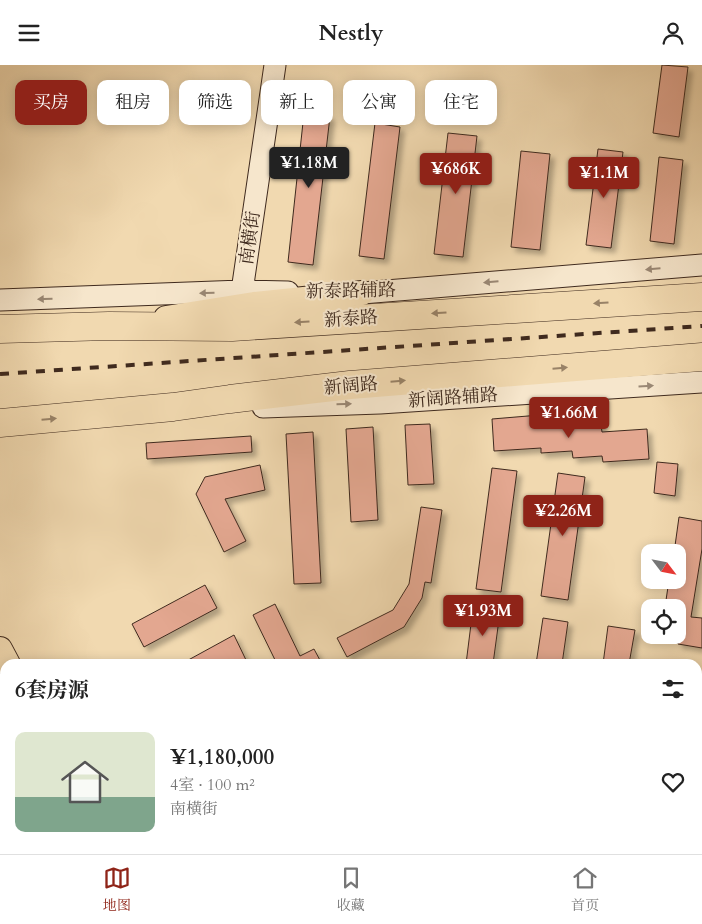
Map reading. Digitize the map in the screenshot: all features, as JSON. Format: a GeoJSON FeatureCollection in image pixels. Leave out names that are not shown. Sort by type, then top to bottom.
{"type":"FeatureCollection","features":[{"type":"Feature","properties":{"kind":"highway","name":"新泰路"},"geometry":{"type":"LineString","coordinates":[[0,329],[110,326],[232,327],[702,297]]}},
{"type":"Feature","properties":{"kind":"highway","name":"新阔路"},"geometry":{"type":"LineString","coordinates":[[0,423],[173,407],[350,385],[702,357]]}},
{"type":"Feature","properties":{"kind":"main road"},"geometry":{"type":"LineString","coordinates":[[110,326],[254,305],[362,293]]}},
{"type":"Feature","properties":{"kind":"street","name":"南横街"},"geometry":{"type":"LineString","coordinates":[[242,291],[275,65]]}},
{"type":"Feature","properties":{"kind":"street","name":"新泰路辅路"},"geometry":{"type":"LineString","coordinates":[[0,300],[242,291],[362,293],[702,265]]}},
{"type":"Feature","properties":{"kind":"street","name":"新阔路辅路"},"geometry":{"type":"LineString","coordinates":[[173,407],[260,407],[380,403],[702,382]]}},
{"type":"Feature","properties":{"kind":"building"},"geometry":{"type":"Polygon","coordinates":[[[662,65],[688,67],[679,137],[653,133],[662,65]]]}},
{"type":"Feature","properties":{"kind":"building"},"geometry":{"type":"Polygon","coordinates":[[[303,125],[329,125],[313,265],[288,262],[303,125]]]}},
{"type":"Feature","properties":{"kind":"building"},"geometry":{"type":"Polygon","coordinates":[[[375,125],[400,127],[384,259],[359,256],[375,125]]]}},
{"type":"Feature","properties":{"kind":"building"},"geometry":{"type":"Polygon","coordinates":[[[448,133],[477,136],[463,257],[434,254],[448,133]]]}},
{"type":"Feature","properties":{"kind":"building"},"geometry":{"type":"Polygon","coordinates":[[[598,149],[623,152],[611,248],[586,245],[598,149]]]}},
{"type":"Feature","properties":{"kind":"building"},"geometry":{"type":"Polygon","coordinates":[[[521,151],[550,154],[540,250],[511,247],[521,151]]]}},
{"type":"Feature","properties":{"kind":"building"},"geometry":{"type":"Polygon","coordinates":[[[659,157],[683,160],[674,244],[650,241],[659,157]]]}},
{"type":"Feature","properties":{"kind":"building"},"geometry":{"type":"Polygon","coordinates":[[[540,415],[540,422],[571,420],[572,427],[601,425],[602,432],[647,429],[649,459],[603,462],[602,456],[573,458],[572,451],[541,453],[541,448],[494,451],[492,419],[540,415]]]}},
{"type":"Feature","properties":{"kind":"building"},"geometry":{"type":"Polygon","coordinates":[[[430,424],[434,484],[408,485],[405,425],[430,424]]]}},
{"type":"Feature","properties":{"kind":"building"},"geometry":{"type":"Polygon","coordinates":[[[373,427],[378,520],[351,522],[346,429],[373,427]]]}},
{"type":"Feature","properties":{"kind":"building"},"geometry":{"type":"Polygon","coordinates":[[[313,432],[321,583],[294,584],[286,434],[313,432]]]}},
{"type":"Feature","properties":{"kind":"building"},"geometry":{"type":"Polygon","coordinates":[[[251,436],[252,452],[147,459],[146,443],[251,436]]]}},
{"type":"Feature","properties":{"kind":"building"},"geometry":{"type":"Polygon","coordinates":[[[657,462],[678,464],[675,496],[654,493],[657,462]]]}},
{"type":"Feature","properties":{"kind":"building"},"geometry":{"type":"Polygon","coordinates":[[[260,465],[265,490],[225,499],[246,541],[224,552],[196,494],[205,477],[260,465]]]}},
{"type":"Feature","properties":{"kind":"building"},"geometry":{"type":"Polygon","coordinates":[[[492,468],[517,471],[501,592],[476,589],[492,468]]]}},
{"type":"Feature","properties":{"kind":"building"},"geometry":{"type":"Polygon","coordinates":[[[558,473],[585,477],[568,600],[541,596],[558,473]]]}},
{"type":"Feature","properties":{"kind":"building"},"geometry":{"type":"Polygon","coordinates":[[[421,507],[442,510],[431,583],[425,582],[422,598],[404,627],[347,657],[337,638],[393,610],[409,584],[421,507]]]}},
{"type":"Feature","properties":{"kind":"building"},"geometry":{"type":"Polygon","coordinates":[[[679,517],[702,521],[702,549],[691,617],[702,618],[702,648],[678,644],[686,644],[686,599],[666,599],[668,589],[686,589],[686,544],[675,544],[679,517]]]}},
{"type":"Feature","properties":{"kind":"building"},"geometry":{"type":"Polygon","coordinates":[[[205,585],[217,608],[144,647],[132,624],[205,585]]]}},
{"type":"Feature","properties":{"kind":"building"},"geometry":{"type":"Polygon","coordinates":[[[275,604],[300,656],[314,649],[319,659],[275,659],[253,615],[275,604]]]}},
{"type":"Feature","properties":{"kind":"building"},"geometry":{"type":"Polygon","coordinates":[[[473,608],[500,612],[494,659],[467,659],[473,608]]]}},
{"type":"Feature","properties":{"kind":"building"},"geometry":{"type":"Polygon","coordinates":[[[543,618],[568,622],[563,659],[537,659],[543,618]]]}},
{"type":"Feature","properties":{"kind":"building"},"geometry":{"type":"Polygon","coordinates":[[[608,626],[635,630],[630,659],[604,659],[608,626]]]}},
{"type":"Feature","properties":{"kind":"building"},"geometry":{"type":"Polygon","coordinates":[[[234,635],[246,659],[190,659],[234,635]]]}},
{"type":"Feature","properties":{"kind":"railway"},"geometry":{"type":"LineString","coordinates":[[0,374],[702,326]]}}]}
